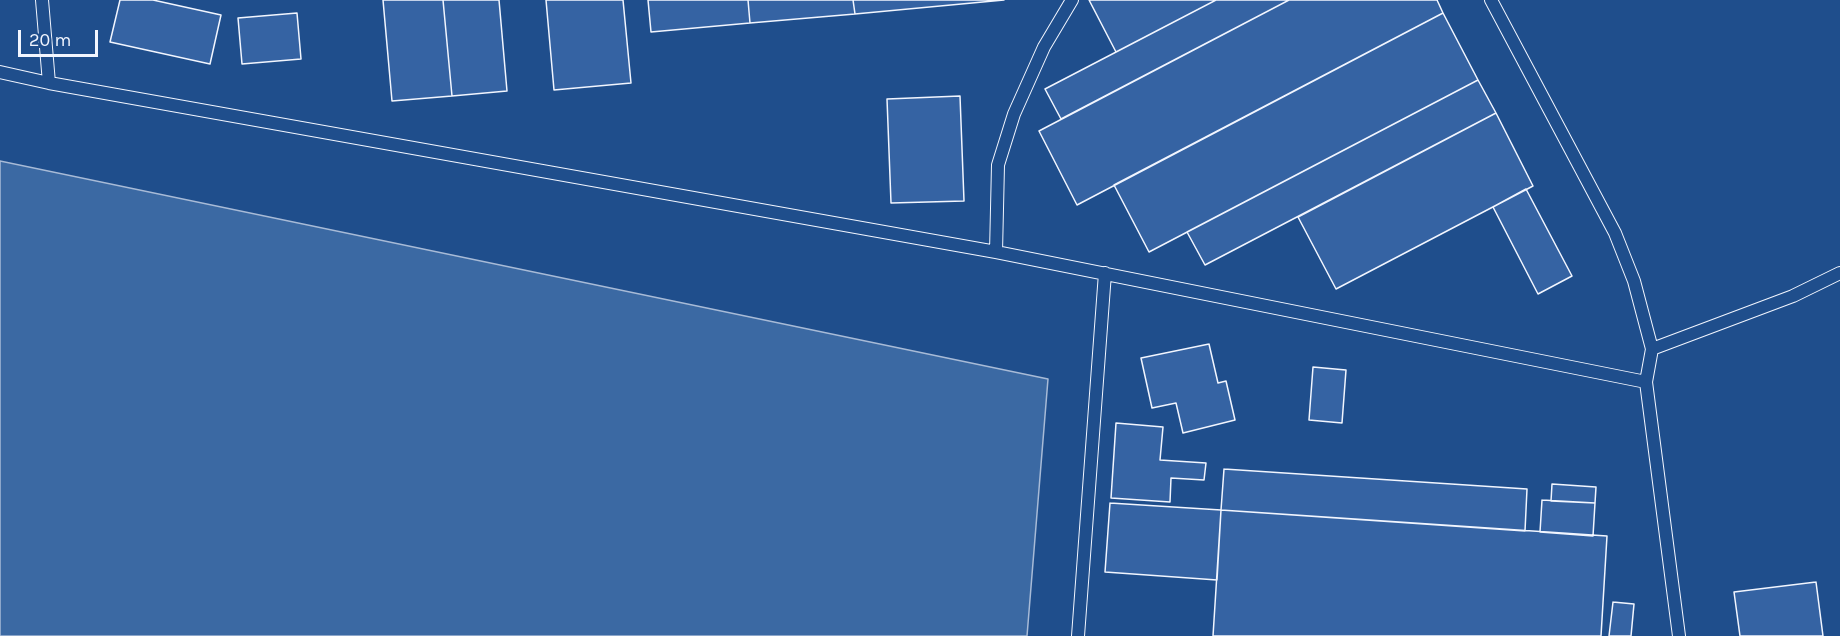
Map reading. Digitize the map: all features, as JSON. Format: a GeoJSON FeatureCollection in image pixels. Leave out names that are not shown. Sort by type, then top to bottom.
{"type":"FeatureCollection","features":[{"type":"Feature","properties":{"kind":"lane"},"geometry":{"type":"LineString","coordinates":[[42,0],[48,83]]}},
{"type":"Feature","properties":{"kind":"lane"},"geometry":{"type":"LineString","coordinates":[[996,252],[998,165],[1014,114],[1044,47],[1072,0]]}},
{"type":"Feature","properties":{"kind":"lane"},"geometry":{"type":"LineString","coordinates":[[1491,0],[1615,233],[1634,281],[1652,349],[1646,382],[1679,636]]}},
{"type":"Feature","properties":{"kind":"lane"},"geometry":{"type":"LineString","coordinates":[[0,72],[48,83],[996,252],[1646,382]]}},
{"type":"Feature","properties":{"kind":"lane"},"geometry":{"type":"LineString","coordinates":[[1078,636],[1105,273]]}},
{"type":"Feature","properties":{"kind":"lane"},"geometry":{"type":"LineString","coordinates":[[1652,349],[1793,296],[1840,273]]}},
{"type":"Feature","properties":{"kind":"water"},"geometry":{"type":"Polygon","coordinates":[[[0,161],[1048,379],[1027,636],[0,636],[0,161]]]}},
{"type":"Feature","properties":{"kind":"building"},"geometry":{"type":"Polygon","coordinates":[[[120,0],[153,0],[221,15],[210,64],[110,42],[120,0]]]}},
{"type":"Feature","properties":{"kind":"building"},"geometry":{"type":"Polygon","coordinates":[[[383,0],[443,0],[452,96],[392,101],[383,0]]]}},
{"type":"Feature","properties":{"kind":"building"},"geometry":{"type":"Polygon","coordinates":[[[443,0],[499,0],[507,91],[452,96],[443,0]]]}},
{"type":"Feature","properties":{"kind":"building"},"geometry":{"type":"Polygon","coordinates":[[[546,0],[623,0],[631,83],[554,90],[546,0]]]}},
{"type":"Feature","properties":{"kind":"building"},"geometry":{"type":"Polygon","coordinates":[[[648,0],[748,0],[750,23],[651,32],[648,0]]]}},
{"type":"Feature","properties":{"kind":"building"},"geometry":{"type":"Polygon","coordinates":[[[748,0],[853,0],[855,14],[750,23],[748,0]]]}},
{"type":"Feature","properties":{"kind":"building"},"geometry":{"type":"Polygon","coordinates":[[[853,0],[1004,0],[855,14],[853,0]]]}},
{"type":"Feature","properties":{"kind":"building"},"geometry":{"type":"Polygon","coordinates":[[[1089,0],[1216,0],[1116,52],[1089,0]]]}},
{"type":"Feature","properties":{"kind":"building"},"geometry":{"type":"Polygon","coordinates":[[[1216,0],[1289,0],[1061,119],[1045,89],[1216,0]]]}},
{"type":"Feature","properties":{"kind":"building"},"geometry":{"type":"Polygon","coordinates":[[[1289,0],[1437,0],[1443,13],[1077,205],[1039,131],[1289,0]]]}},
{"type":"Feature","properties":{"kind":"building"},"geometry":{"type":"Polygon","coordinates":[[[297,13],[301,59],[242,64],[238,18],[297,13]]]}},
{"type":"Feature","properties":{"kind":"building"},"geometry":{"type":"Polygon","coordinates":[[[1443,13],[1478,80],[1149,252],[1114,185],[1443,13]]]}},
{"type":"Feature","properties":{"kind":"building"},"geometry":{"type":"Polygon","coordinates":[[[1478,80],[1496,113],[1205,265],[1187,232],[1478,80]]]}},
{"type":"Feature","properties":{"kind":"building"},"geometry":{"type":"Polygon","coordinates":[[[960,96],[964,201],[891,203],[887,99],[960,96]]]}},
{"type":"Feature","properties":{"kind":"building"},"geometry":{"type":"Polygon","coordinates":[[[1496,113],[1533,186],[1336,289],[1298,217],[1496,113]]]}},
{"type":"Feature","properties":{"kind":"building"},"geometry":{"type":"Polygon","coordinates":[[[1526,189],[1572,276],[1538,294],[1493,207],[1526,189]]]}},
{"type":"Feature","properties":{"kind":"building"},"geometry":{"type":"Polygon","coordinates":[[[1209,344],[1218,383],[1226,381],[1235,420],[1183,433],[1176,403],[1152,408],[1141,358],[1209,344]]]}},
{"type":"Feature","properties":{"kind":"building"},"geometry":{"type":"Polygon","coordinates":[[[1313,367],[1346,370],[1342,423],[1309,420],[1313,367]]]}},
{"type":"Feature","properties":{"kind":"building"},"geometry":{"type":"Polygon","coordinates":[[[1116,423],[1163,427],[1160,460],[1206,463],[1204,480],[1171,478],[1170,502],[1111,498],[1116,423]]]}},
{"type":"Feature","properties":{"kind":"building"},"geometry":{"type":"Polygon","coordinates":[[[1224,469],[1527,489],[1525,531],[1221,510],[1224,469]]]}},
{"type":"Feature","properties":{"kind":"building"},"geometry":{"type":"Polygon","coordinates":[[[1552,484],[1596,487],[1595,503],[1551,501],[1552,484]]]}},
{"type":"Feature","properties":{"kind":"building"},"geometry":{"type":"Polygon","coordinates":[[[1542,500],[1595,503],[1593,536],[1540,532],[1542,500]]]}},
{"type":"Feature","properties":{"kind":"building"},"geometry":{"type":"Polygon","coordinates":[[[1110,503],[1221,510],[1217,580],[1105,572],[1110,503]]]}},
{"type":"Feature","properties":{"kind":"building"},"geometry":{"type":"Polygon","coordinates":[[[1221,510],[1607,536],[1601,636],[1213,636],[1221,510]]]}},
{"type":"Feature","properties":{"kind":"building"},"geometry":{"type":"Polygon","coordinates":[[[1816,582],[1823,636],[1740,636],[1734,592],[1816,582]]]}},
{"type":"Feature","properties":{"kind":"building"},"geometry":{"type":"Polygon","coordinates":[[[1613,602],[1634,604],[1631,636],[1609,636],[1613,602]]]}}]}
